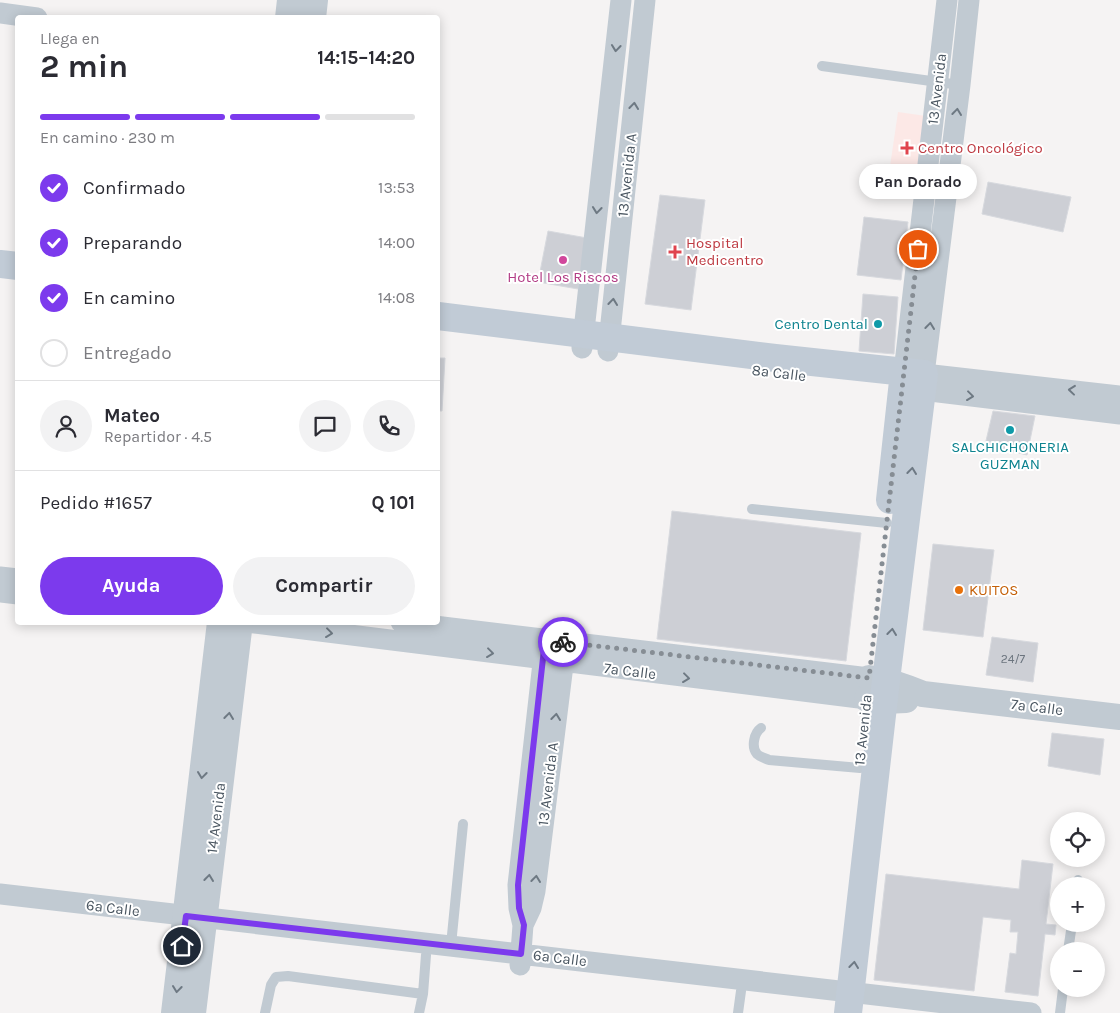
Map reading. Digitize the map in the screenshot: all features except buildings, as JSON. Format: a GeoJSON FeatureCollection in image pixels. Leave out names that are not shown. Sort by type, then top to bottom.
{"type":"FeatureCollection","features":[{"type":"Feature","properties":{"kind":"main road"},"geometry":{"type":"LineString","coordinates":[[0,264],[15,266]]}},
{"type":"Feature","properties":{"kind":"main road"},"geometry":{"type":"LineString","coordinates":[[0,279],[15,281]]}},
{"type":"Feature","properties":{"kind":"main road","name":"8a Calle"},"geometry":{"type":"LineString","coordinates":[[440,316],[596,342],[913,381]]}},
{"type":"Feature","properties":{"kind":"main road","name":"8a Calle"},"geometry":{"type":"LineString","coordinates":[[440,332],[596,342]]}},
{"type":"Feature","properties":{"kind":"main road","name":"13 Avenida"},"geometry":{"type":"LineString","coordinates":[[840,1003],[860,768],[877,690],[887,523],[913,381]]}},
{"type":"Feature","properties":{"kind":"main road","name":"13 Avenida"},"geometry":{"type":"LineString","coordinates":[[840,1003],[913,381]]}},
{"type":"Feature","properties":{"kind":"street"},"geometry":{"type":"LineString","coordinates":[[288,15],[290,0]]}},
{"type":"Feature","properties":{"kind":"street"},"geometry":{"type":"LineString","coordinates":[[313,15],[315,0]]}},
{"type":"Feature","properties":{"kind":"street","name":"13 Avenida A"},"geometry":{"type":"LineString","coordinates":[[596,342],[621,0]]}},
{"type":"Feature","properties":{"kind":"street","name":"13 Avenida A"},"geometry":{"type":"LineString","coordinates":[[596,342],[645,0]]}},
{"type":"Feature","properties":{"kind":"street","name":"13 Avenida"},"geometry":{"type":"LineString","coordinates":[[913,381],[938,81],[947,0]]}},
{"type":"Feature","properties":{"kind":"street","name":"13 Avenida"},"geometry":{"type":"LineString","coordinates":[[913,381],[960,85],[970,1]]}},
{"type":"Feature","properties":{"kind":"street"},"geometry":{"type":"LineString","coordinates":[[0,13],[15,15]]}},
{"type":"Feature","properties":{"kind":"street","name":"8a Calle"},"geometry":{"type":"LineString","coordinates":[[913,381],[1120,396]]}},
{"type":"Feature","properties":{"kind":"street","name":"8a Calle"},"geometry":{"type":"LineString","coordinates":[[913,381],[1120,414]]}},
{"type":"Feature","properties":{"kind":"street"},"geometry":{"type":"LineString","coordinates":[[0,577],[15,579]]}},
{"type":"Feature","properties":{"kind":"street"},"geometry":{"type":"LineString","coordinates":[[0,592],[15,594]]}},
{"type":"Feature","properties":{"kind":"street","name":"14 Avenida"},"geometry":{"type":"LineString","coordinates":[[193,1013],[194,924],[220,625]]}},
{"type":"Feature","properties":{"kind":"street","name":"14 Avenida"},"geometry":{"type":"LineString","coordinates":[[174,1013],[194,924],[240,625]]}},
{"type":"Feature","properties":{"kind":"street","name":"7a Calle"},"geometry":{"type":"LineString","coordinates":[[278,625],[554,651],[877,690],[904,701],[923,694],[1120,717]]}},
{"type":"Feature","properties":{"kind":"street","name":"7a Calle"},"geometry":{"type":"LineString","coordinates":[[417,625],[554,651]]}},
{"type":"Feature","properties":{"kind":"street","name":"13 Avenida A"},"geometry":{"type":"LineString","coordinates":[[520,960],[524,925],[519,908],[518,885],[554,651]]}},
{"type":"Feature","properties":{"kind":"street","name":"6a Calle"},"geometry":{"type":"LineString","coordinates":[[0,894],[194,924],[426,955],[520,960],[918,1013]]}},
{"type":"Feature","properties":{"kind":"street","name":"6a Calle"},"geometry":{"type":"LineString","coordinates":[[0,909],[450,945],[520,960],[840,1003],[1031,1013]]}},
{"type":"Feature","properties":{"kind":"lane"},"geometry":{"type":"LineString","coordinates":[[822,66],[960,85]]}},
{"type":"Feature","properties":{"kind":"lane"},"geometry":{"type":"LineString","coordinates":[[752,509],[887,523]]}},
{"type":"Feature","properties":{"kind":"lane"},"geometry":{"type":"LineString","coordinates":[[761,728],[755,736],[754,748],[762,758],[860,768]]}},
{"type":"Feature","properties":{"kind":"lane"},"geometry":{"type":"LineString","coordinates":[[450,945],[463,824]]}},
{"type":"Feature","properties":{"kind":"lane"},"geometry":{"type":"LineString","coordinates":[[420,1013],[426,955]]}},
{"type":"Feature","properties":{"kind":"lane"},"geometry":{"type":"LineString","coordinates":[[272,1013],[265,1013],[271,985],[276,977],[288,976],[423,994]]}},
{"type":"Feature","properties":{"kind":"lane"},"geometry":{"type":"LineString","coordinates":[[738,1013],[741,991]]}},
{"type":"Feature","properties":{"kind":"lane"},"geometry":{"type":"LineString","coordinates":[[1060,1013],[1063,997]]}},
{"type":"Feature","properties":{"kind":"shaded area","name":"Centro Oncológico"},"geometry":{"type":"Polygon","coordinates":[[[898,112],[926,116],[916,184],[888,180],[898,112]]]}},
{"type":"Feature","properties":{"kind":"way so far"},"geometry":{"type":"LineString","coordinates":[[563,642],[869,678],[918,249]]}},
{"type":"Feature","properties":{"kind":"place","name":"Centro Oncológico"},"geometry":{"type":"Point","coordinates":[907,148]}},
{"type":"Feature","properties":{"kind":"place","name":"Pan Dorado"},"geometry":{"type":"Point","coordinates":[918,249]}},
{"type":"Feature","properties":{"kind":"place","name":"Hospital Medicentro"},"geometry":{"type":"Point","coordinates":[675,252]}},
{"type":"Feature","properties":{"kind":"place","name":"Hotel Los Riscos"},"geometry":{"type":"Point","coordinates":[563,260]}},
{"type":"Feature","properties":{"kind":"place","name":"Centro Dental"},"geometry":{"type":"Point","coordinates":[878,324]}},
{"type":"Feature","properties":{"kind":"place","name":"SALCHICHONERIA GUZMAN"},"geometry":{"type":"Point","coordinates":[1010,430]}},
{"type":"Feature","properties":{"kind":"place","name":"KUITOS"},"geometry":{"type":"Point","coordinates":[959,590]}},
{"type":"Feature","properties":{"kind":"route"},"geometry":{"type":"LineString","coordinates":[[182,946],[186,916],[521,954],[524,925],[519,908],[518,885],[545,640],[563,642]]}}]}
